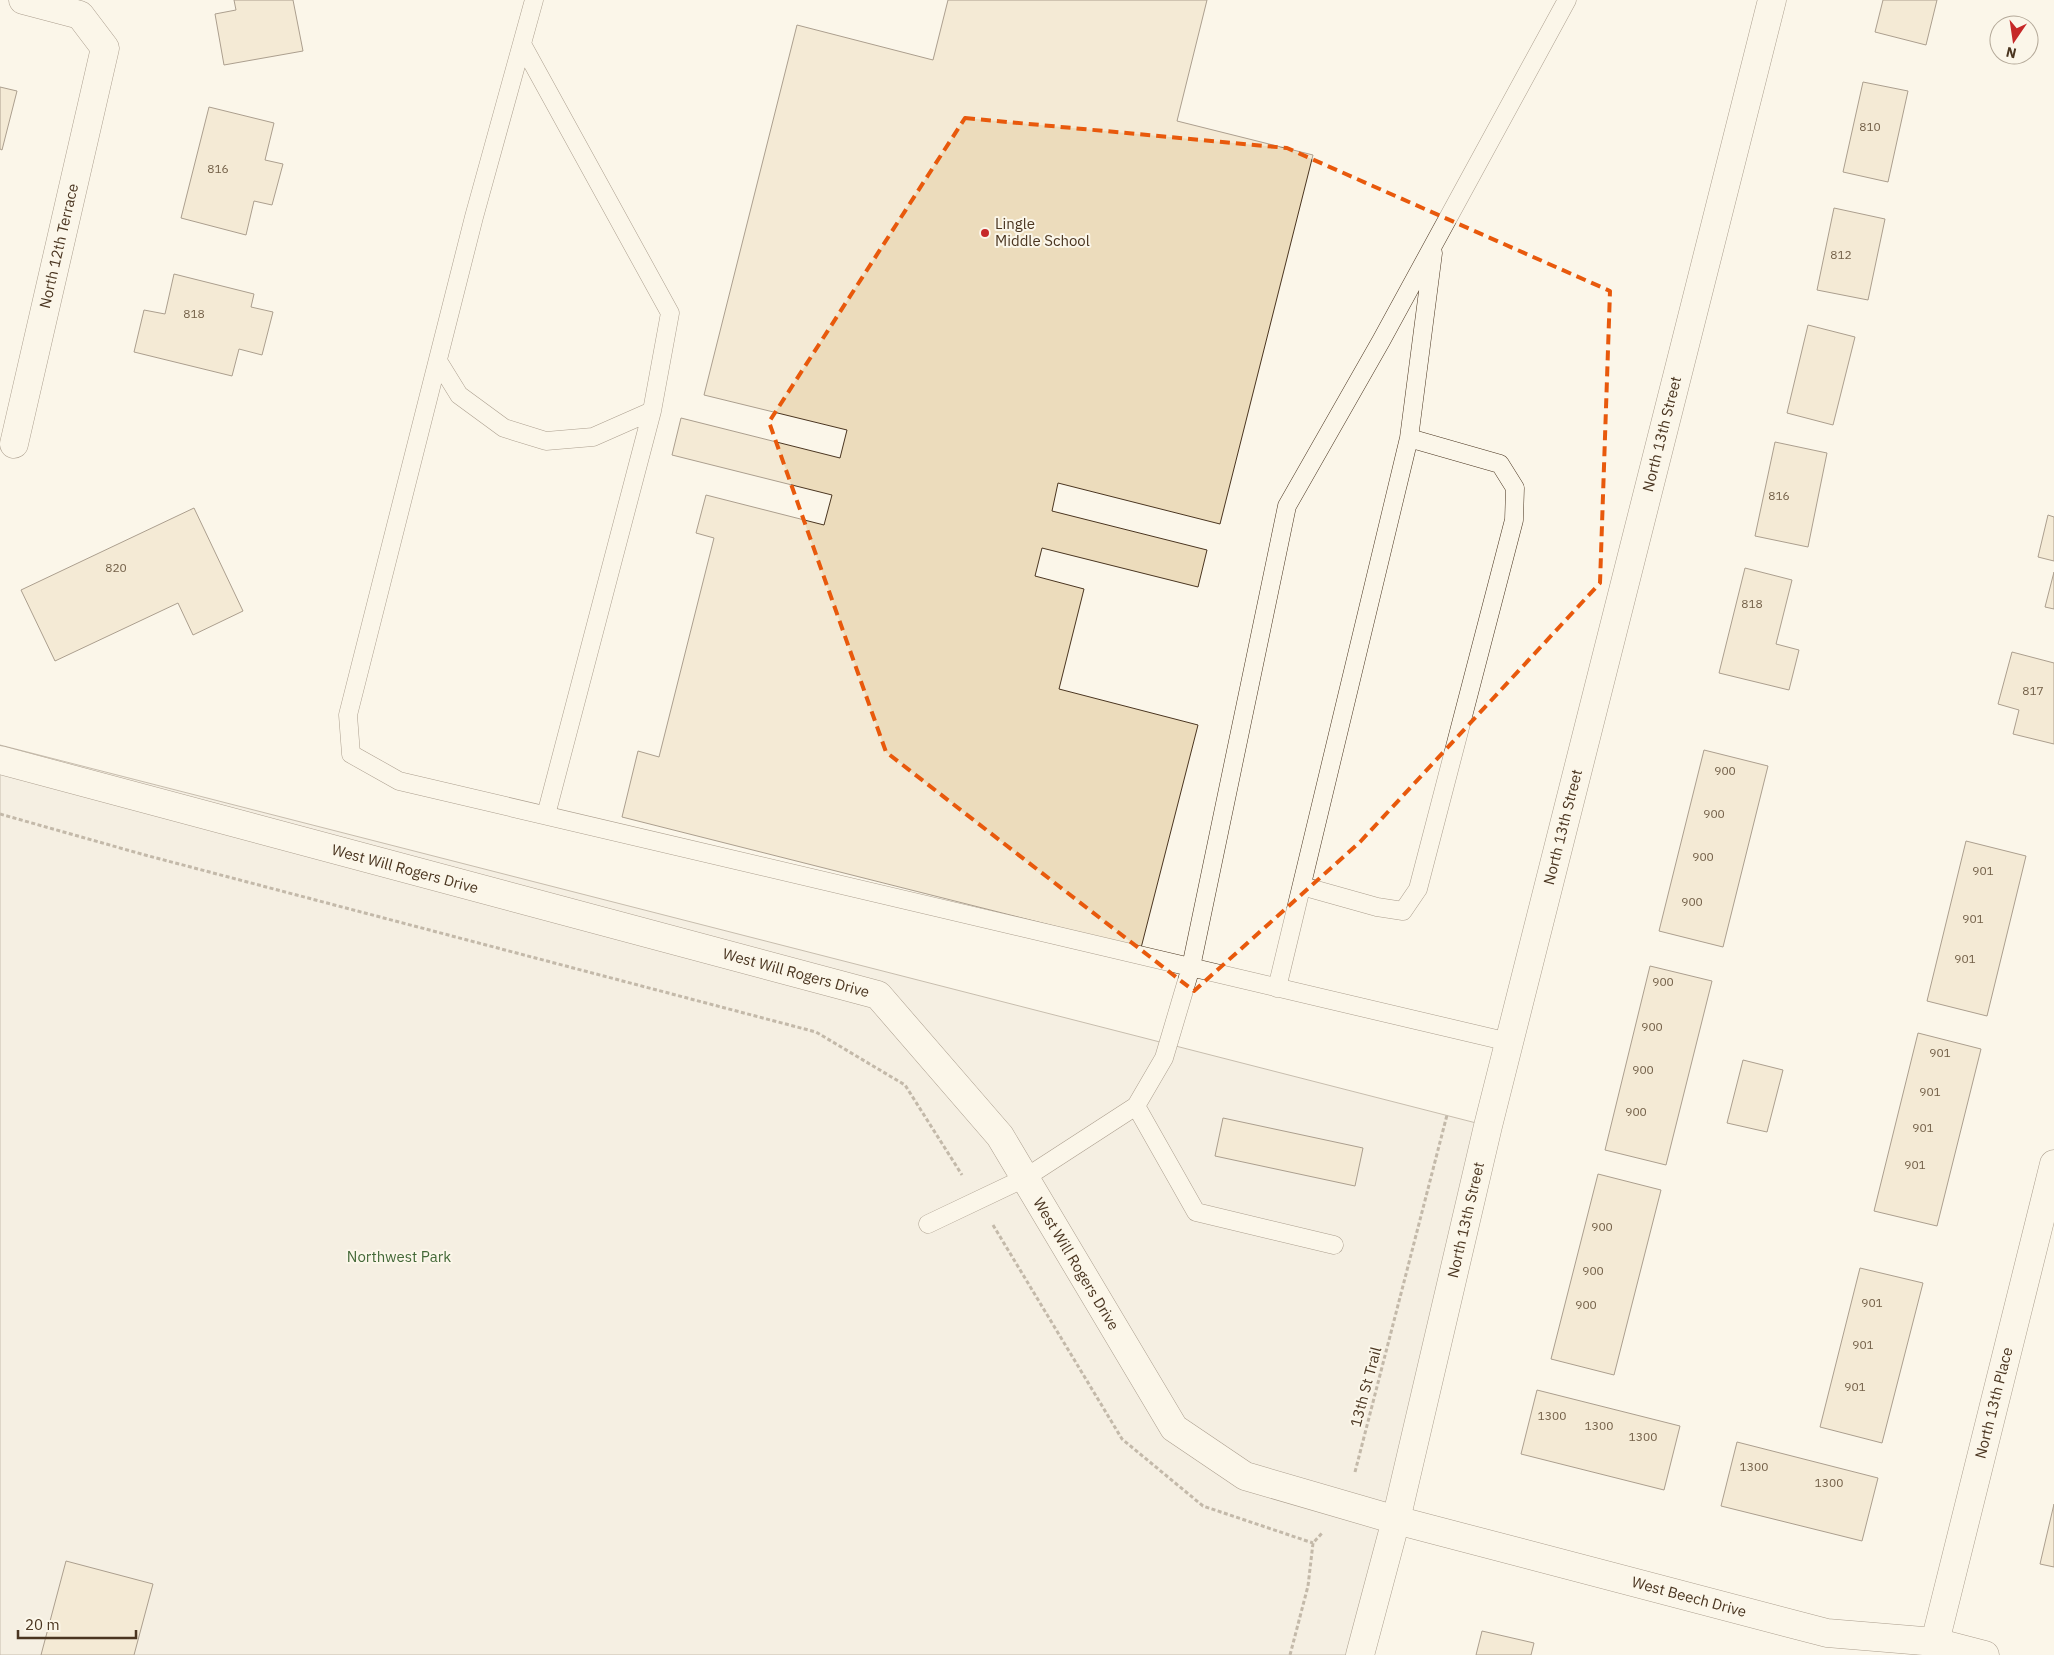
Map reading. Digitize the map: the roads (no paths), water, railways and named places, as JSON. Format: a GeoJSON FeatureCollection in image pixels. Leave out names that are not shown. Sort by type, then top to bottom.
{"type":"FeatureCollection","features":[{"type":"Feature","properties":{"kind":"street","name":"North 12th Terrace"},"geometry":{"type":"LineString","coordinates":[[14,444],[105,48],[80,15],[23,0]]}},
{"type":"Feature","properties":{"kind":"street","name":"North 13th Street"},"geometry":{"type":"LineString","coordinates":[[1360,1655],[1396,1520],[1509,1042],[1772,0]]}},
{"type":"Feature","properties":{"kind":"street","name":"West Will Rogers Drive"},"geometry":{"type":"LineString","coordinates":[[0,760],[878,995],[1000,1136],[1174,1428],[1245,1476],[1396,1520]]}},
{"type":"Feature","properties":{"kind":"street","name":"North 13th Place"},"geometry":{"type":"LineString","coordinates":[[1935,1642],[2054,1164]]}},
{"type":"Feature","properties":{"kind":"street","name":"West Beech Drive"},"geometry":{"type":"LineString","coordinates":[[1396,1520],[1827,1632],[1935,1642],[1986,1655]]}},
{"type":"Feature","properties":{"kind":"lane"},"geometry":{"type":"LineString","coordinates":[[534,0],[474,217],[348,715],[352,754],[399,781],[1509,1042]]}},
{"type":"Feature","properties":{"kind":"lane"},"geometry":{"type":"LineString","coordinates":[[928,1224],[1025,1178],[1136,1106],[1164,1058],[1191,967],[1287,506],[1567,0]]}},
{"type":"Feature","properties":{"kind":"lane"},"geometry":{"type":"LineString","coordinates":[[522,44],[670,313],[652,411],[546,815]]}},
{"type":"Feature","properties":{"kind":"lane"},"geometry":{"type":"LineString","coordinates":[[1277,988],[1409,438],[1434,243]]}},
{"type":"Feature","properties":{"kind":"lane"},"geometry":{"type":"LineString","coordinates":[[438,361],[459,395],[481,412],[504,428],[546,441],[593,437],[652,411]]}},
{"type":"Feature","properties":{"kind":"lane"},"geometry":{"type":"LineString","coordinates":[[1302,886],[1377,907],[1403,911],[1418,888],[1514,520],[1515,488],[1500,464],[1409,438]]}},
{"type":"Feature","properties":{"kind":"lane"},"geometry":{"type":"LineString","coordinates":[[1136,1106],[1196,1212],[1334,1245]]}},
{"type":"Feature","properties":{"kind":"place","name":"Lingle Middle School"},"geometry":{"type":"Point","coordinates":[985,233]}},
{"type":"Feature","properties":{"kind":"park label","name":"Northwest Park"},"geometry":{"type":"Point","coordinates":[399,1257]}}]}
